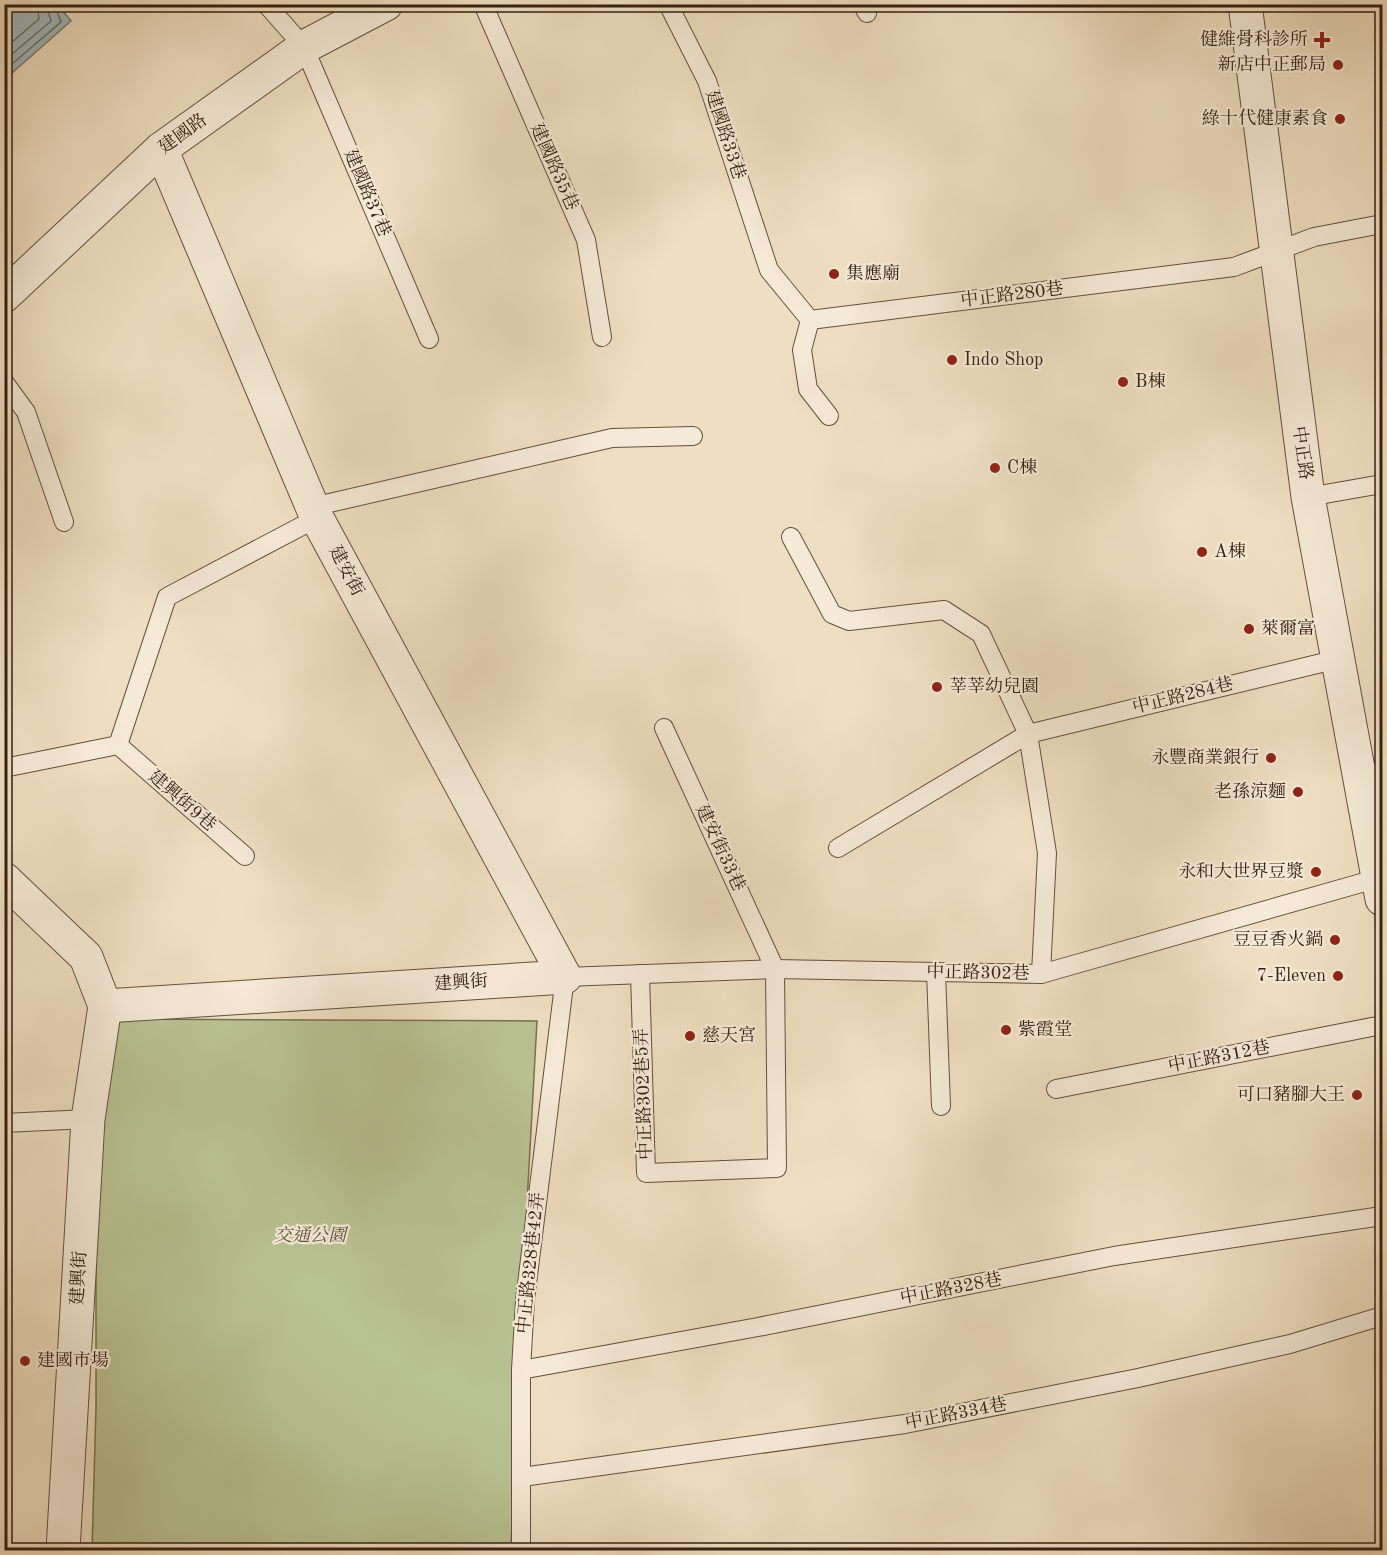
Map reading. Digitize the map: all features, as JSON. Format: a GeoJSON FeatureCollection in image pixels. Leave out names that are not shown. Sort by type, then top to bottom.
{"type":"FeatureCollection","features":[{"type":"Feature","properties":{"kind":"street","name":"建國路"},"geometry":{"type":"LineString","coordinates":[[4,296],[161,149],[304,46],[386,4]]}},
{"type":"Feature","properties":{"kind":"street","name":"中正路"},"geometry":{"type":"LineString","coordinates":[[1245,4],[1308,497],[1338,659],[1371,774],[1381,888]]}},
{"type":"Feature","properties":{"kind":"street","name":"建安街"},"geometry":{"type":"LineString","coordinates":[[161,149],[315,512],[565,977]]}},
{"type":"Feature","properties":{"kind":"street","name":"建興街"},"geometry":{"type":"LineString","coordinates":[[4,879],[86,957],[105,1006],[88,1119],[63,1551]]}},
{"type":"Feature","properties":{"kind":"street","name":"建興街"},"geometry":{"type":"LineString","coordinates":[[105,1006],[565,977]]}},
{"type":"Feature","properties":{"kind":"lane","name":"建國路37巷"},"geometry":{"type":"LineString","coordinates":[[266,4],[304,46],[429,339]]}},
{"type":"Feature","properties":{"kind":"lane","name":"建國路35巷"},"geometry":{"type":"LineString","coordinates":[[483,4],[586,240],[602,337]]}},
{"type":"Feature","properties":{"kind":"lane","name":"建國路33巷"},"geometry":{"type":"LineString","coordinates":[[668,4],[707,81],[769,270],[810,320]]}},
{"type":"Feature","properties":{"kind":"lane","name":"中正路280巷"},"geometry":{"type":"LineString","coordinates":[[810,320],[1234,267],[1314,237],[1383,224]]}},
{"type":"Feature","properties":{"kind":"lane"},"geometry":{"type":"LineString","coordinates":[[810,320],[802,350],[808,389],[829,416]]}},
{"type":"Feature","properties":{"kind":"lane"},"geometry":{"type":"LineString","coordinates":[[4,382],[26,412],[64,522]]}},
{"type":"Feature","properties":{"kind":"lane"},"geometry":{"type":"LineString","coordinates":[[4,768],[118,745],[167,597],[315,512],[612,438],[693,436]]}},
{"type":"Feature","properties":{"kind":"lane"},"geometry":{"type":"LineString","coordinates":[[1308,497],[1383,484]]}},
{"type":"Feature","properties":{"kind":"lane"},"geometry":{"type":"LineString","coordinates":[[791,537],[832,614],[849,621],[944,610],[981,634],[1028,734],[1047,853],[1041,974]]}},
{"type":"Feature","properties":{"kind":"lane","name":"中正路284巷"},"geometry":{"type":"LineString","coordinates":[[838,848],[1028,734],[1338,659]]}},
{"type":"Feature","properties":{"kind":"lane","name":"建安街33巷"},"geometry":{"type":"LineString","coordinates":[[664,728],[775,969]]}},
{"type":"Feature","properties":{"kind":"lane","name":"建興街9巷"},"geometry":{"type":"LineString","coordinates":[[118,745],[245,856]]}},
{"type":"Feature","properties":{"kind":"lane","name":"中正路302巷"},"geometry":{"type":"LineString","coordinates":[[565,977],[775,969],[1041,974],[1381,888]]}},
{"type":"Feature","properties":{"kind":"lane","name":"中正路302巷5弄"},"geometry":{"type":"LineString","coordinates":[[640,974],[646,1173],[777,1168],[775,969]]}},
{"type":"Feature","properties":{"kind":"lane"},"geometry":{"type":"LineString","coordinates":[[936,972],[941,1106]]}},
{"type":"Feature","properties":{"kind":"lane","name":"中正路328巷42弄"},"geometry":{"type":"LineString","coordinates":[[521,1551],[521,1370],[525,1300],[565,977]]}},
{"type":"Feature","properties":{"kind":"lane","name":"中正路312巷"},"geometry":{"type":"LineString","coordinates":[[1056,1089],[1383,1025]]}},
{"type":"Feature","properties":{"kind":"lane"},"geometry":{"type":"LineString","coordinates":[[4,1123],[88,1119]]}},
{"type":"Feature","properties":{"kind":"lane","name":"中正路328巷"},"geometry":{"type":"LineString","coordinates":[[521,1370],[758,1327],[1114,1256],[1383,1216]]}},
{"type":"Feature","properties":{"kind":"lane","name":"中正路334巷"},"geometry":{"type":"LineString","coordinates":[[522,1477],[905,1424],[1290,1344],[1383,1316]]}},
{"type":"Feature","properties":{"kind":"green space","name":"交通公園"},"geometry":{"type":"Polygon","coordinates":[[[110,1019],[537,1021],[518,1367],[511,1550],[92,1550],[96,1407],[96,1094],[110,1019]]]}},
{"type":"Feature","properties":{"kind":"water"},"geometry":{"type":"Polygon","coordinates":[[[5,4],[58,5],[71,21],[5,79],[5,4]]]}},
{"type":"Feature","properties":{"kind":"place","name":"健維骨科診所"},"geometry":{"type":"Point","coordinates":[1322,40]}},
{"type":"Feature","properties":{"kind":"place","name":"新店中正郵局"},"geometry":{"type":"Point","coordinates":[1338,65]}},
{"type":"Feature","properties":{"kind":"place","name":"綠十代健康素食"},"geometry":{"type":"Point","coordinates":[1340,119]}},
{"type":"Feature","properties":{"kind":"place","name":"集應廟"},"geometry":{"type":"Point","coordinates":[834,274]}},
{"type":"Feature","properties":{"kind":"place","name":"Indo Shop"},"geometry":{"type":"Point","coordinates":[952,360]}},
{"type":"Feature","properties":{"kind":"place","name":"B棟"},"geometry":{"type":"Point","coordinates":[1123,382]}},
{"type":"Feature","properties":{"kind":"place","name":"C棟"},"geometry":{"type":"Point","coordinates":[995,468]}},
{"type":"Feature","properties":{"kind":"place","name":"A棟"},"geometry":{"type":"Point","coordinates":[1202,552]}},
{"type":"Feature","properties":{"kind":"place","name":"萊爾富"},"geometry":{"type":"Point","coordinates":[1249,629]}},
{"type":"Feature","properties":{"kind":"place","name":"莘莘幼兒園"},"geometry":{"type":"Point","coordinates":[937,687]}},
{"type":"Feature","properties":{"kind":"place","name":"永豐商業銀行"},"geometry":{"type":"Point","coordinates":[1271,758]}},
{"type":"Feature","properties":{"kind":"place","name":"老孫涼麵"},"geometry":{"type":"Point","coordinates":[1298,792]}},
{"type":"Feature","properties":{"kind":"place","name":"永和大世界豆漿"},"geometry":{"type":"Point","coordinates":[1316,872]}},
{"type":"Feature","properties":{"kind":"place","name":"豆豆香火鍋"},"geometry":{"type":"Point","coordinates":[1335,940]}},
{"type":"Feature","properties":{"kind":"place","name":"7-Eleven"},"geometry":{"type":"Point","coordinates":[1338,976]}},
{"type":"Feature","properties":{"kind":"place","name":"紫霞堂"},"geometry":{"type":"Point","coordinates":[1006,1030]}},
{"type":"Feature","properties":{"kind":"place","name":"慈天宮"},"geometry":{"type":"Point","coordinates":[690,1036]}},
{"type":"Feature","properties":{"kind":"place","name":"可口豬腳大王"},"geometry":{"type":"Point","coordinates":[1357,1095]}},
{"type":"Feature","properties":{"kind":"place","name":"建國市場"},"geometry":{"type":"Point","coordinates":[25,1361]}}]}
